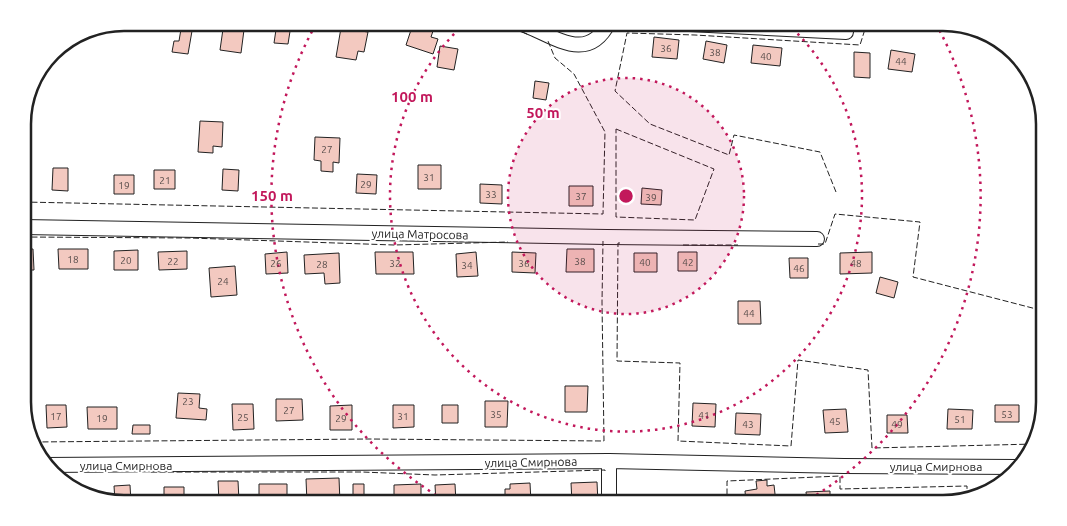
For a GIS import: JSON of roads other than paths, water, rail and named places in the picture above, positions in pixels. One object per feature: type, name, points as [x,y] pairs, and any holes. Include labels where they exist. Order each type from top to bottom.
[{"type":"street","points":[[536,31],[560,42],[584,45],[595,40],[605,31]]},
{"type":"street","points":[[826,31],[846,32]]},
{"type":"street","name":"улица Матросова","points":[[31,227],[817,239]]},
{"type":"street","points":[[609,461],[609,495]]},
{"type":"street","name":"улица Смирнова","points":[[56,465],[609,461],[834,466],[1010,467]]}]
